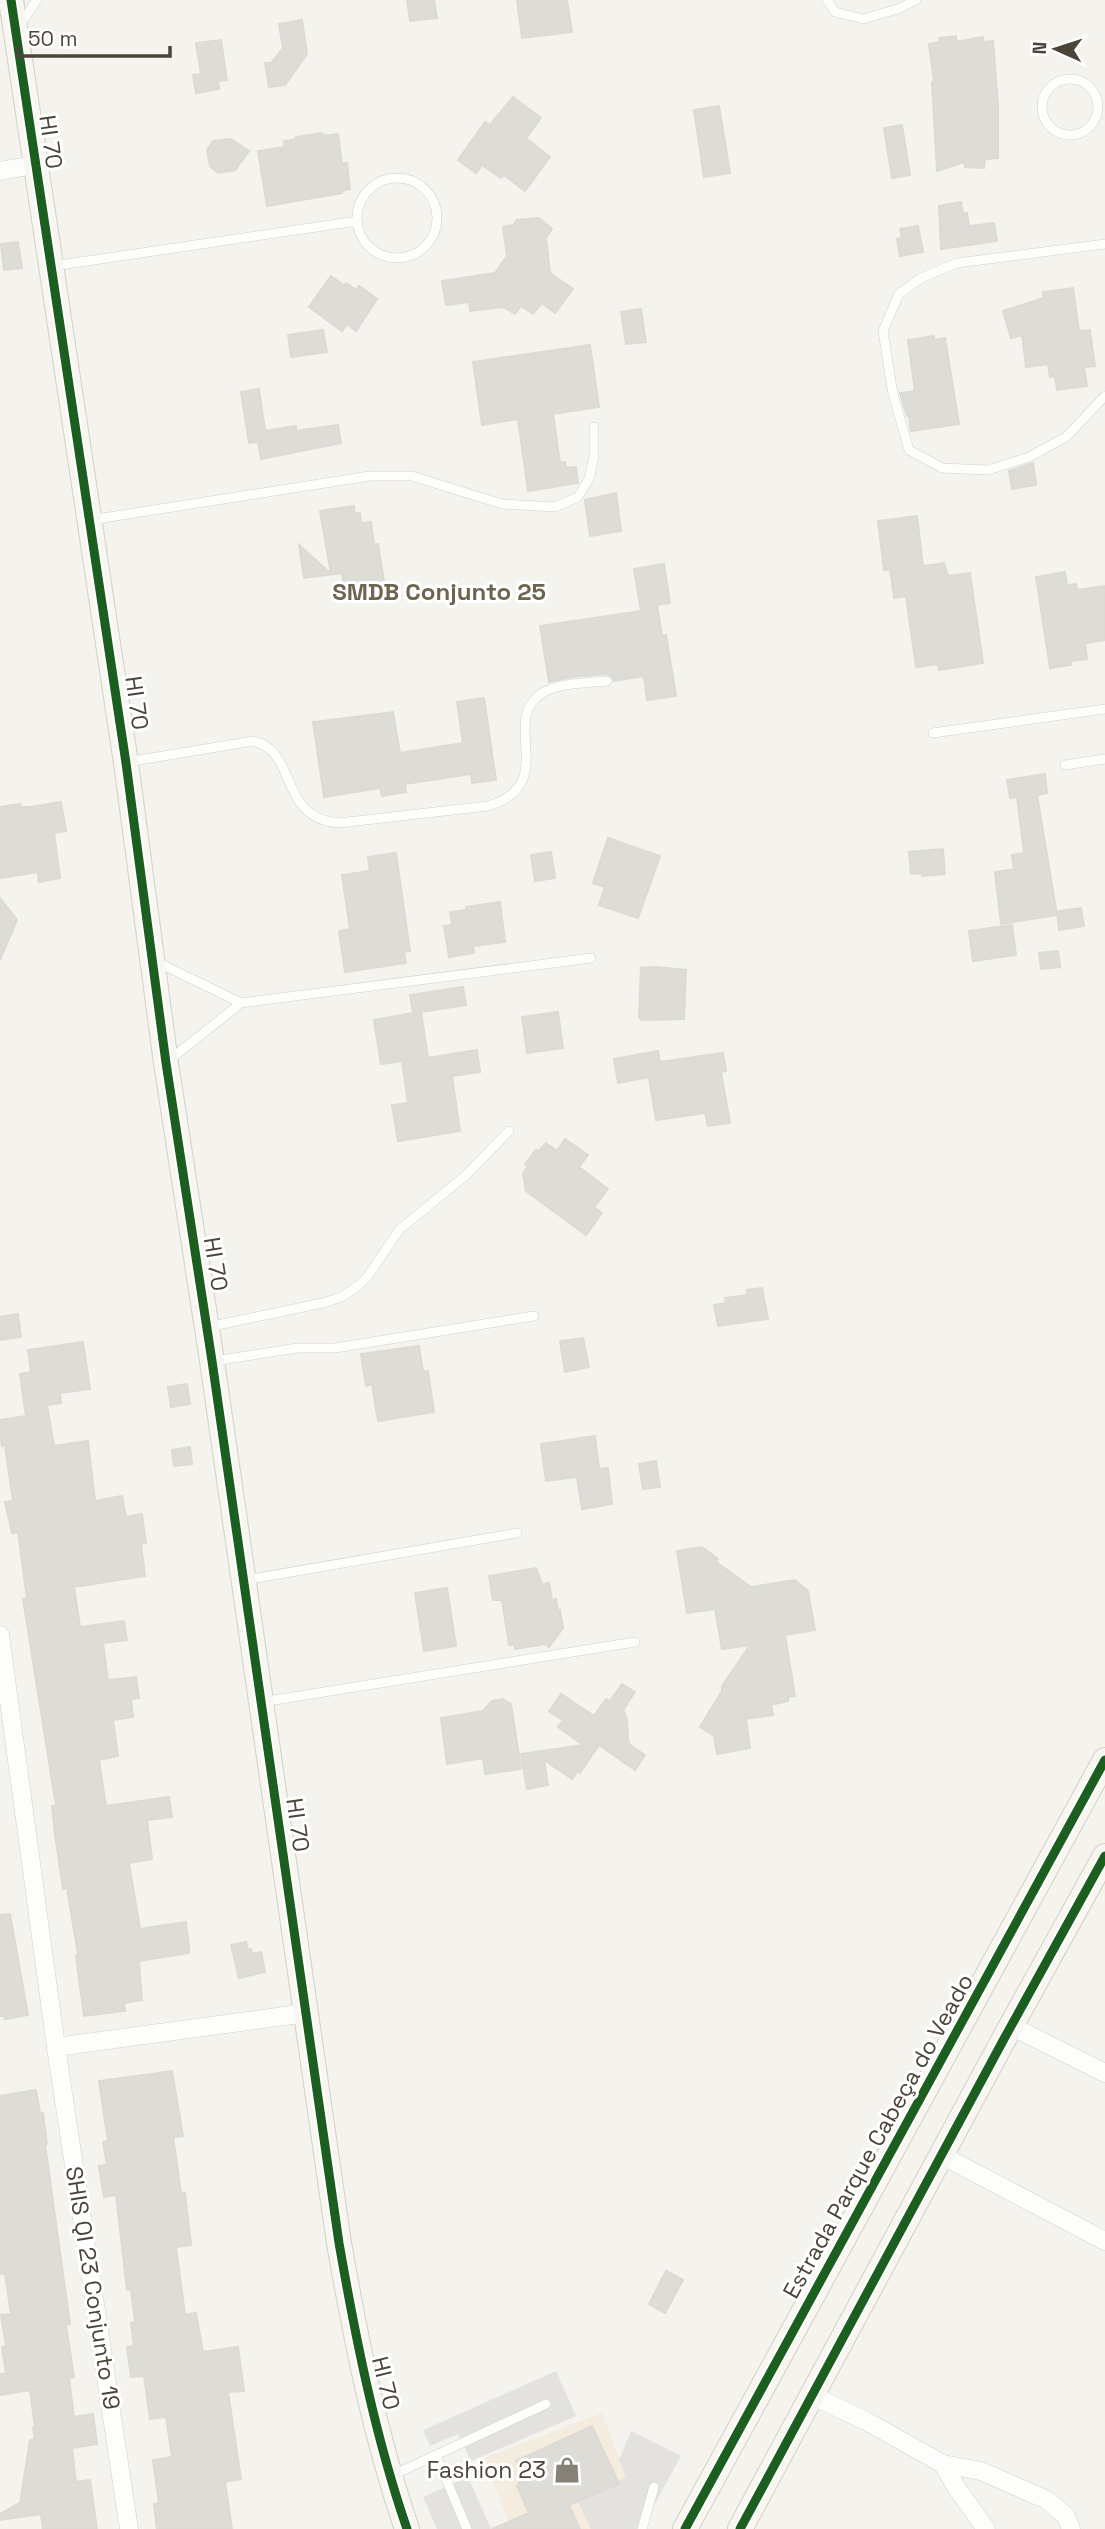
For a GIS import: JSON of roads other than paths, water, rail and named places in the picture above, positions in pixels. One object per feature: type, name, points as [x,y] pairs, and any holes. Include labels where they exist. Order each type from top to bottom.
[{"type":"street","name":"HI 70","points":[[11,0],[126,762],[166,1063],[212,1361],[339,2243],[353,2324],[389,2476],[407,2529]]},
{"type":"street","points":[[0,170],[34,165]]},
{"type":"street","name":"SHIS QI 23 Conjunto 19","points":[[0,1635],[56,2047],[129,2529]]},
{"type":"street","name":"Estrada Parque Cabeça do Veado","points":[[685,2529],[1105,1760]]},
{"type":"street","points":[[740,2529],[1105,1856]]},
{"type":"street","points":[[56,2047],[307,2013]]},
{"type":"street","points":[[1011,2026],[1105,2073]]},
{"type":"street","points":[[941,2155],[1105,2241]]},
{"type":"street","points":[[813,2396],[866,2421],[943,2464],[981,2471],[1047,2500],[1066,2516],[1070,2529]]},
{"type":"street","points":[[943,2464],[986,2529]]},
{"type":"lane","points":[[15,30],[37,0]]},
{"type":"lane","points":[[827,0],[835,12],[863,19],[898,9],[916,0]]},
{"type":"lane","points":[[1074,79],[1090,88],[1096,96],[1101,114],[1086,130],[1078,134],[1061,133],[1047,122],[1043,114],[1044,96],[1056,83],[1074,79]]},
{"type":"lane","points":[[397,177],[422,186],[431,196],[436,208],[434,234],[416,253],[404,258],[378,254],[360,234],[357,221],[363,196],[372,186],[397,177]]},
{"type":"lane","points":[[51,267],[357,221]]},
{"type":"lane","points":[[1105,244],[957,263],[921,278],[899,294],[883,331],[893,394],[909,450],[942,468],[988,470],[1029,457],[1066,437],[1105,396]]},
{"type":"lane","points":[[90,520],[370,476],[412,476],[502,504],[555,507],[578,497],[589,479],[594,456],[594,427]]},
{"type":"lane","points":[[126,762],[253,741],[274,752],[298,803],[311,816],[326,822],[339,823],[488,806],[503,802],[522,781],[527,764],[525,720],[537,696],[561,686],[607,681]]},
{"type":"lane","points":[[933,733],[1105,709]]},
{"type":"lane","points":[[1065,765],[1105,759]]},
{"type":"lane","points":[[166,1063],[242,1003],[591,958]]},
{"type":"lane","points":[[152,960],[242,1003]]},
{"type":"lane","points":[[206,1327],[327,1302],[343,1296],[368,1276],[399,1230],[466,1175],[509,1131]]},
{"type":"lane","points":[[212,1361],[298,1348],[335,1348],[534,1316]]},
{"type":"lane","points":[[243,1580],[517,1533]]},
{"type":"lane","points":[[261,1703],[635,1642]]},
{"type":"lane","points":[[389,2476],[546,2404]]},
{"type":"lane","points":[[436,2455],[467,2529]]},
{"type":"lane","points":[[642,2529],[654,2487]]},
{"type":"place","name":"Fashion 23","points":[[567,2470]]},
{"type":"district","name":"SMDB Conjunto 25","points":[[439,592]]}]
